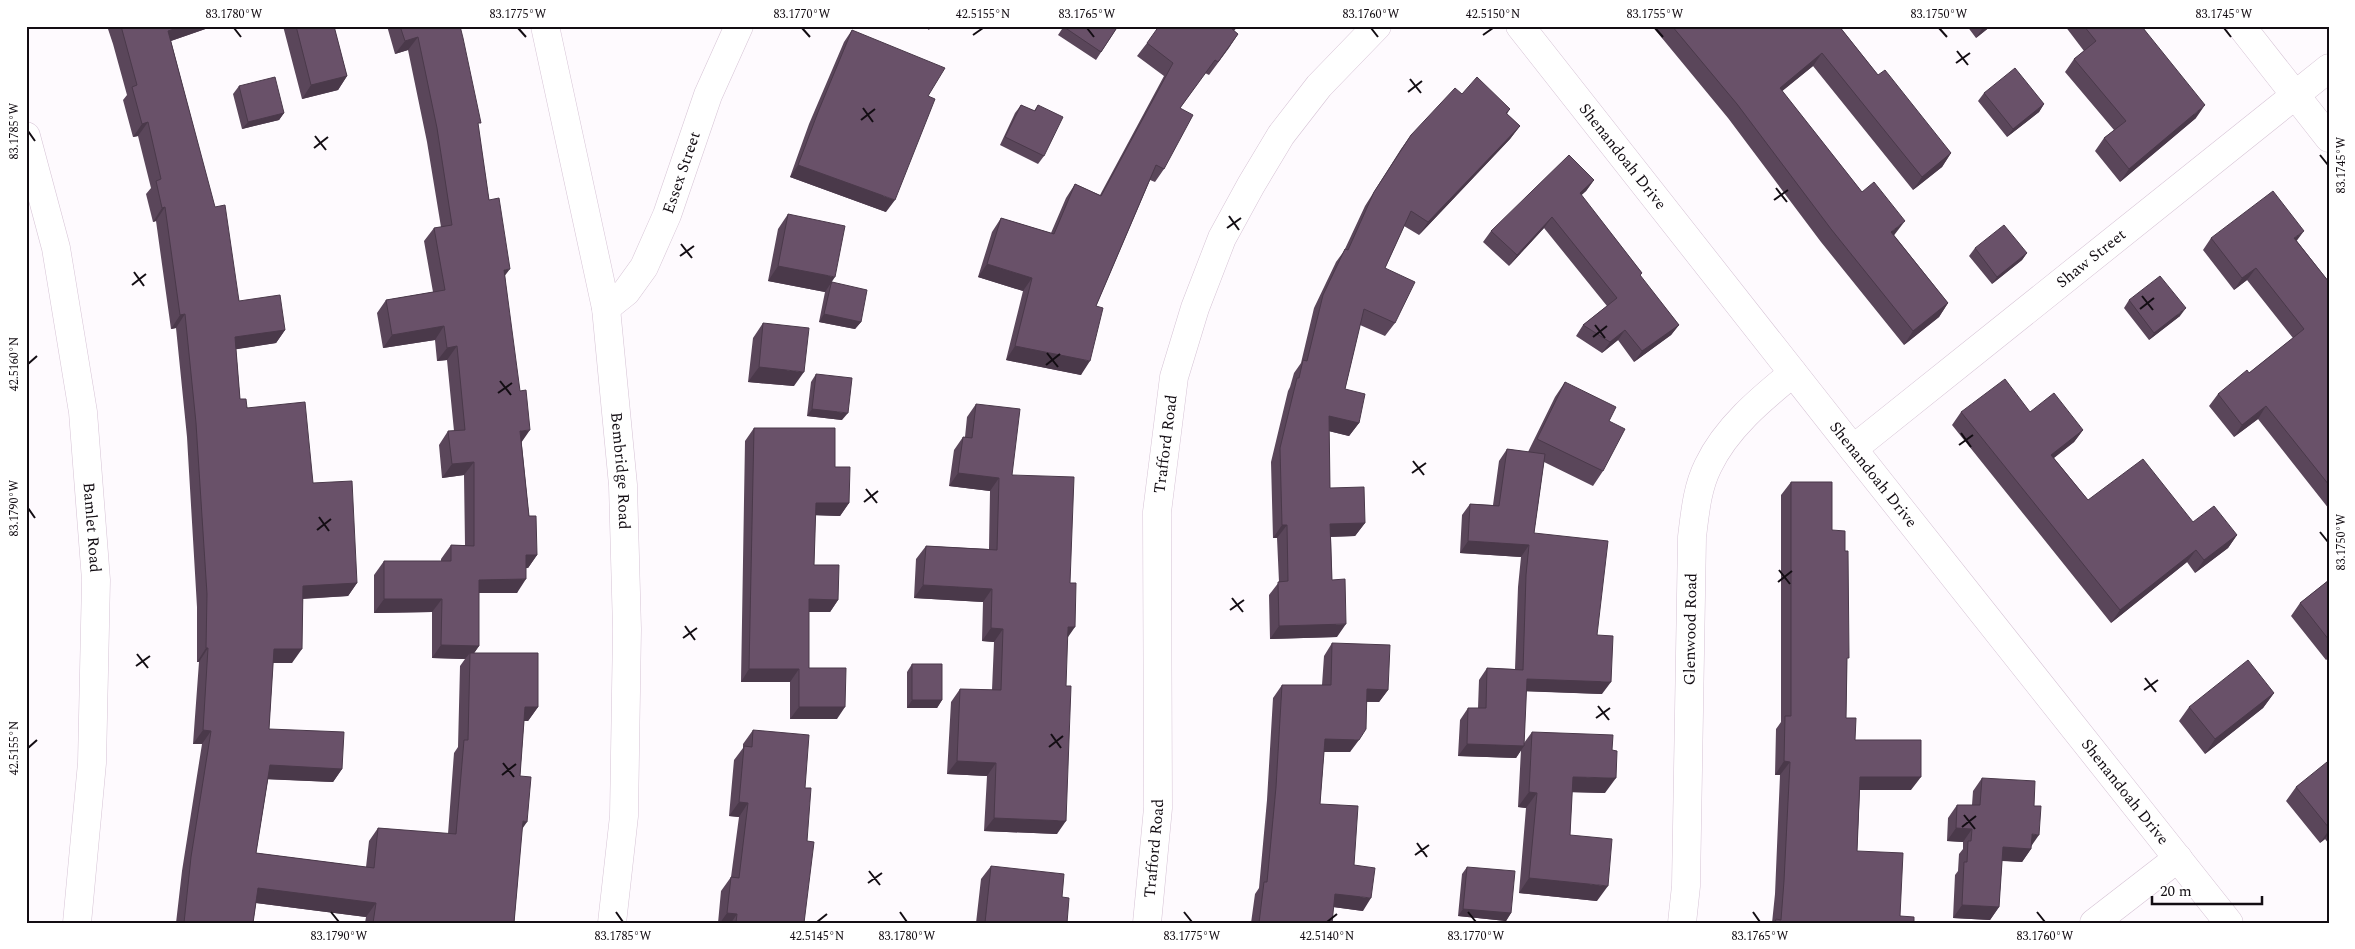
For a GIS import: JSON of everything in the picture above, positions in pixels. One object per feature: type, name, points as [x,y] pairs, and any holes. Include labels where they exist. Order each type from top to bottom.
[{"type":"street","name":"Bembridge Road","points":[[545,26],[606,308],[623,485],[628,629],[624,816],[612,923]]},
{"type":"street","name":"Essex Street","points":[[606,308],[626,292],[644,267],[666,215],[708,95],[739,26]]},
{"type":"street","name":"Trafford Road","points":[[1147,923],[1158,808],[1157,512],[1174,377],[1195,308],[1222,238],[1251,185],[1281,135],[1318,86],[1377,26]]},
{"type":"street","name":"Shenandoah Drive","points":[[1520,26],[1852,449],[2230,923]]},
{"type":"street","points":[[2241,26],[2329,138]]},
{"type":"street","name":"Shaw Street","points":[[1852,449],[2329,68]]},
{"type":"street","name":"Bamlet Road","points":[[26,136],[56,248],[84,412],[96,580],[92,763],[77,923]]},
{"type":"street","name":"Glenwood Road","points":[[1682,923],[1686,886],[1692,536],[1698,495],[1708,466],[1725,439],[1760,400],[1793,373]]},
{"type":"street","points":[[2094,923],[2178,858]]},
{"type":"building","points":[[121,26],[183,26],[168,31],[215,207],[225,205],[239,301],[280,295],[285,330],[235,337],[240,399],[246,399],[247,408],[305,402],[313,483],[352,481],[357,583],[303,586],[302,649],[274,649],[269,729],[344,732],[342,769],[270,765],[256,853],[374,868],[378,828],[456,834],[464,740],[468,740],[470,653],[538,653],[538,707],[525,707],[520,776],[531,777],[527,822],[523,821],[514,923],[373,923],[376,903],[258,888],[253,923],[184,923],[191,857],[211,731],[203,730],[208,648],[206,648],[207,594],[196,423],[185,314],[180,315],[165,207],[162,208],[156,181],[161,179],[148,122],[142,124],[132,87],[137,85]]},
{"type":"building","points":[[296,26],[334,26],[347,76],[311,85]]},
{"type":"building","points":[[400,26],[460,26],[481,123],[478,123],[489,200],[499,198],[510,269],[504,270],[520,391],[526,390],[530,430],[520,431],[529,516],[536,516],[537,555],[526,555],[526,579],[479,580],[479,646],[441,645],[442,599],[384,599],[384,561],[451,561],[451,545],[474,546],[474,462],[452,464],[448,431],[465,430],[457,346],[447,348],[444,326],[392,335],[386,300],[445,290],[434,228],[452,225],[437,128],[418,37],[405,41]]},
{"type":"building","points":[[1064,26],[1118,26],[1101,52]]},
{"type":"building","points":[[1159,26],[1234,26],[1232,29],[1238,34],[1218,62],[1215,60],[1180,108],[1193,115],[1164,169],[1156,165],[1096,306],[1103,308],[1090,361],[1015,346],[1032,278],[987,264],[1001,218],[1054,234],[1075,184],[1101,196],[1173,63],[1147,43]]},
{"type":"building","points":[[1672,26],[1839,26],[1878,75],[1885,70],[1951,153],[1922,177],[1822,53],[1780,88],[1862,192],[1874,182],[1905,221],[1891,232],[1948,303],[1913,331],[1831,229],[1737,104]]},
{"type":"building","points":[[2084,26],[2145,26],[2143,28],[2205,105],[2129,169],[2104,138],[2126,121],[2074,59],[2096,41]]},
{"type":"building","points":[[852,30],[945,68],[928,96],[935,99],[895,200],[798,165]]},
{"type":"building","points":[[2015,68],[2044,104],[2013,129],[1984,93]]},
{"type":"building","points":[[275,77],[284,113],[248,122],[239,86]]},
{"type":"building","points":[[1477,77],[1510,109],[1506,113],[1520,126],[1428,222],[1411,211],[1385,268],[1415,282],[1395,323],[1364,309],[1345,389],[1365,394],[1359,423],[1329,416],[1330,488],[1364,487],[1365,523],[1330,524],[1332,580],[1345,579],[1346,624],[1279,626],[1278,582],[1288,581],[1287,525],[1282,525],[1280,448],[1297,378],[1299,378],[1303,360],[1307,361],[1323,295],[1345,249],[1348,250],[1374,192],[1411,135],[1455,88],[1462,94]]},
{"type":"building","points":[[1021,105],[1035,111],[1038,105],[1063,117],[1044,156],[1005,137]]},
{"type":"building","points":[[1569,155],[1594,180],[1580,193],[1642,273],[1640,275],[1679,325],[1642,351],[1625,330],[1610,342],[1583,325],[1617,298],[1552,217],[1517,255],[1491,231]]},
{"type":"building","points":[[2273,191],[2304,231],[2294,238],[2329,282],[2329,485],[2266,406],[2242,425],[2218,394],[2247,370],[2249,373],[2304,329],[2256,268],[2242,278],[2211,238]]},
{"type":"building","points":[[788,214],[845,226],[835,277],[778,266]]},
{"type":"building","points":[[2004,225],[2027,253],[1997,277],[1975,248]]},
{"type":"building","points":[[2160,276],[2186,308],[2154,333],[2129,300]]},
{"type":"building","points":[[832,282],[867,290],[861,322],[824,314]]},
{"type":"building","points":[[763,323],[809,328],[804,372],[759,367]]},
{"type":"building","points":[[816,374],[852,378],[848,413],[812,409]]},
{"type":"building","points":[[2005,379],[2030,412],[2054,393],[2083,430],[2051,455],[2088,500],[2143,459],[2193,522],[2214,506],[2237,535],[2204,560],[2196,550],[2120,610],[1961,412]]},
{"type":"building","points":[[1565,382],[1616,407],[1609,421],[1625,429],[1603,471],[1537,439]]},
{"type":"building","points":[[976,404],[1020,409],[1012,475],[1074,477],[1070,583],[1076,583],[1075,627],[1068,627],[1066,686],[1071,686],[1066,821],[994,818],[996,763],[957,761],[960,689],[1001,690],[1003,629],[991,628],[992,589],[923,585],[926,546],[997,550],[999,478],[958,473],[963,437],[972,438]]},
{"type":"building","points":[[754,428],[835,428],[835,467],[850,467],[849,503],[816,503],[814,565],[839,565],[838,600],[809,599],[809,668],[846,668],[845,707],[799,707],[799,669],[749,669]]},
{"type":"building","points":[[1507,449],[1545,454],[1534,533],[1608,541],[1597,635],[1613,636],[1611,682],[1527,679],[1524,746],[1467,744],[1468,708],[1486,708],[1487,668],[1523,670],[1526,575],[1529,545],[1468,541],[1470,504],[1499,506]]},
{"type":"building","points":[[1791,482],[1832,482],[1832,530],[1845,531],[1845,551],[1848,551],[1849,658],[1847,658],[1846,718],[1856,718],[1855,740],[1921,740],[1921,777],[1860,777],[1857,851],[1903,853],[1900,916],[1914,917],[1914,923],[1775,923],[1776,919],[1781,920],[1790,762],[1784,761],[1785,716],[1791,716]]},
{"type":"building","points":[[2329,580],[2329,640],[2300,603]]},
{"type":"building","points":[[1332,643],[1390,645],[1388,690],[1367,689],[1366,729],[1359,740],[1325,739],[1320,804],[1358,806],[1354,865],[1375,868],[1371,898],[1335,894],[1332,923],[1259,923],[1264,882],[1267,882],[1276,787],[1282,685],[1331,685]]},
{"type":"building","points":[[2248,660],[2274,693],[2215,739],[2189,707]]},
{"type":"building","points":[[912,664],[942,664],[942,700],[912,700]]},
{"type":"building","points":[[753,730],[809,735],[805,788],[811,788],[807,841],[814,842],[804,923],[736,923],[737,914],[727,913],[731,877],[739,878],[748,803],[739,802],[744,746],[752,747]]},
{"type":"building","points":[[1532,732],[1613,735],[1612,750],[1617,751],[1616,778],[1573,777],[1570,835],[1612,839],[1608,886],[1529,878],[1537,793],[1529,792]]},
{"type":"building","points":[[2327,762],[2329,764],[2329,828],[2296,787]]},
{"type":"building","points":[[1982,778],[2035,781],[2034,806],[2041,806],[2039,835],[2032,834],[2031,849],[2003,847],[1999,907],[1962,905],[1964,862],[1967,862],[1968,841],[1971,841],[1972,829],[1956,828],[1957,805],[1980,805]]},
{"type":"building","points":[[991,866],[1064,874],[1062,897],[1069,898],[1067,923],[985,923]]},
{"type":"building","points":[[1467,867],[1515,871],[1511,913],[1463,909]]}]
